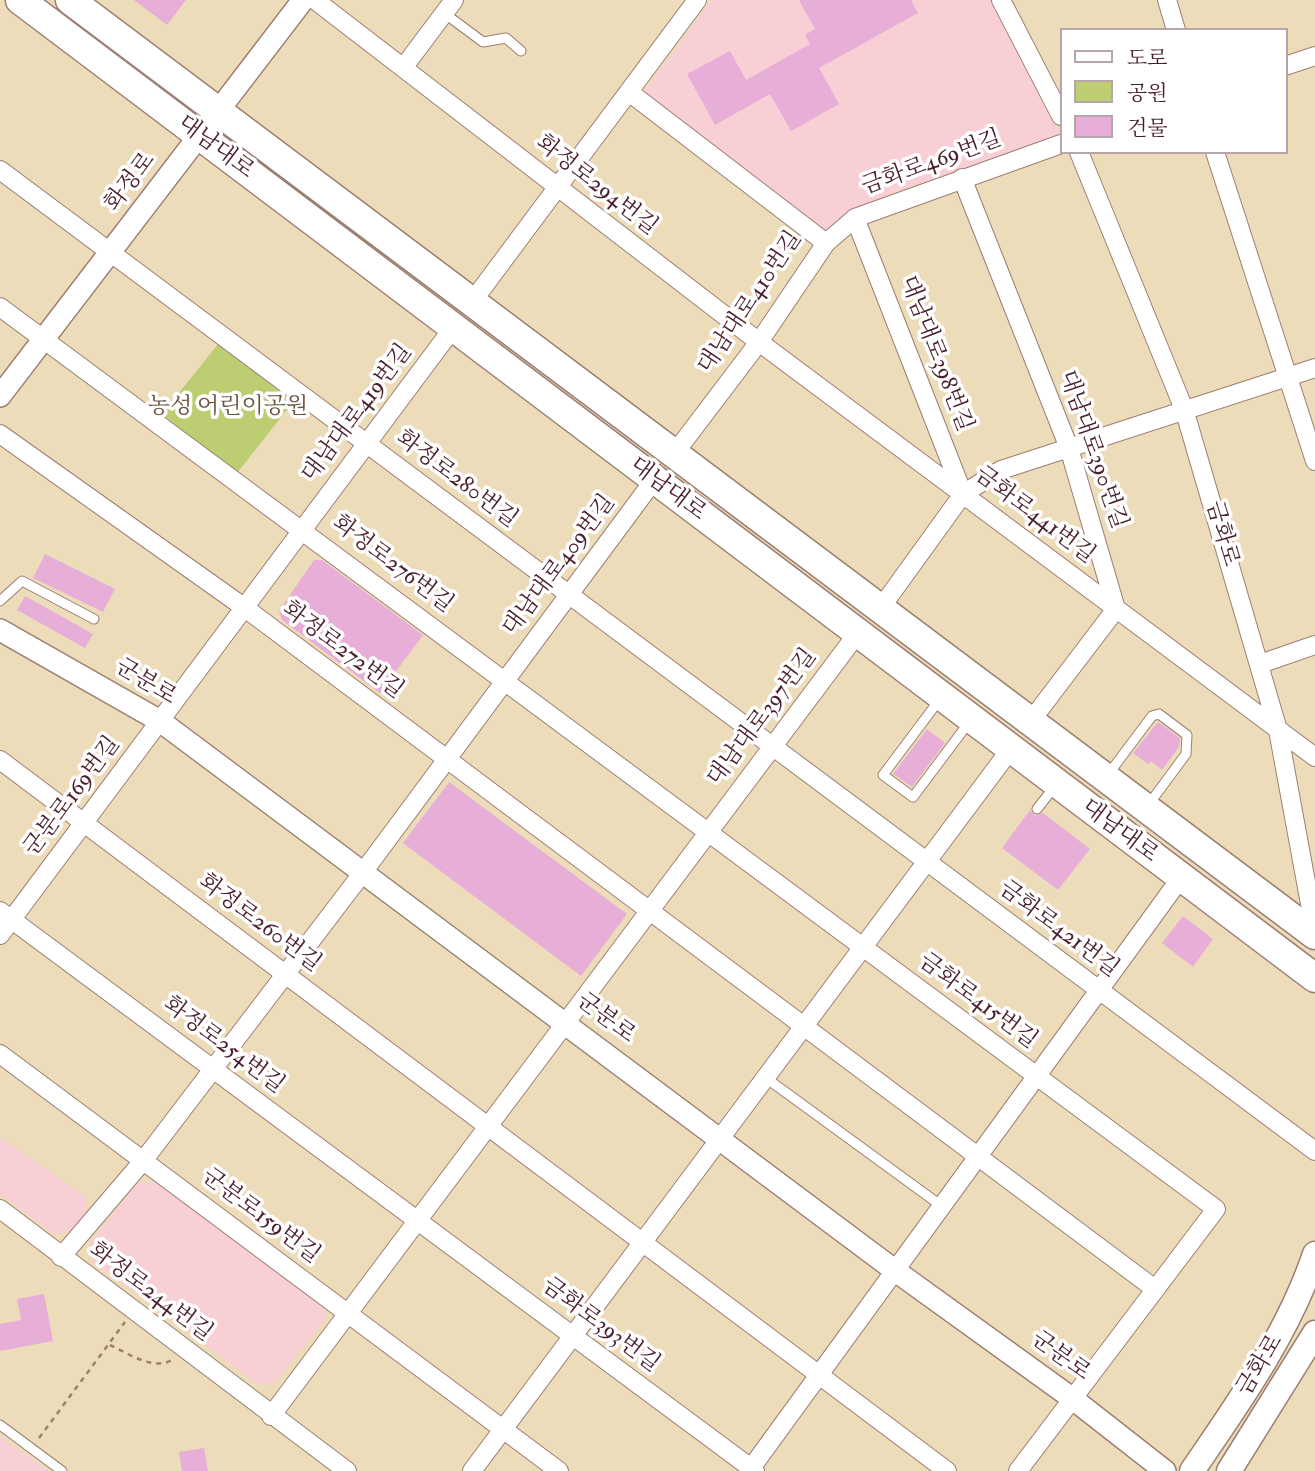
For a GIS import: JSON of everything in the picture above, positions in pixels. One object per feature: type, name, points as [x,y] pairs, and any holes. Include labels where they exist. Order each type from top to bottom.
[{"type":"main road","name":"대남대로","points":[[20,0],[1180,879],[1315,978]]},
{"type":"main road","name":"대남대로","points":[[70,0],[1315,933]]},
{"type":"main road","name":"금화로","points":[[1192,1471],[1282,1332],[1298,1301],[1315,1254]]},
{"type":"main road","name":"금화로","points":[[1229,1471],[1315,1334]]},
{"type":"street","name":"화정로","points":[[0,396],[303,0]]},
{"type":"street","name":"화정로294번길","points":[[315,0],[759,342]]},
{"type":"street","points":[[472,302],[697,0]]},
{"type":"street","points":[[1001,0],[1060,114]]},
{"type":"street","points":[[1167,0],[1175,28]]},
{"type":"street","points":[[403,68],[449,6]]},
{"type":"street","points":[[1287,65],[1315,56]]},
{"type":"street","name":"대남대로410번길","points":[[629,92],[826,243],[759,342],[674,454]]},
{"type":"street","name":"금화로469번길","points":[[826,243],[855,218],[1060,144]]},
{"type":"street","name":"금화로","points":[[1080,154],[1184,409],[1278,730],[1315,933]]},
{"type":"street","points":[[1216,154],[1315,461]]},
{"type":"street","name":"화정로280번길","points":[[0,170],[772,747]]},
{"type":"street","name":"대남대로390번길","points":[[962,178],[1069,448],[1116,609]]},
{"type":"street","name":"대남대로398번길","points":[[855,218],[963,494]]},
{"type":"street","name":"화정로276번길","points":[[0,307],[709,832]]},
{"type":"street","name":"대남대로419번길","points":[[245,608],[453,328]]},
{"type":"street","name":"금화로441번길","points":[[759,342],[1315,757]]},
{"type":"street","points":[[880,608],[963,494],[1001,470],[1315,368]]},
{"type":"street","name":"화정로272번길","points":[[0,435],[245,608],[725,970],[1155,1289]]},
{"type":"street","name":"대남대로409번길","points":[[364,871],[654,480]]},
{"type":"street","name":"군분로169번길","points":[[0,935],[6,915],[84,823],[245,608]]},
{"type":"street","points":[[1030,722],[1116,609]]},
{"type":"street","name":"군분로","points":[[0,630],[160,722],[364,871],[897,1272],[1073,1399],[1165,1471]]},
{"type":"street","name":"대남대로397번길","points":[[271,1416],[857,634]]},
{"type":"street","points":[[1259,664],[1315,645]]},
{"type":"street","name":"금화로421번길","points":[[772,747],[1315,1151]]},
{"type":"street","points":[[472,1471],[1010,750]]},
{"type":"street","name":"화정로260번길","points":[[0,760],[947,1471]]},
{"type":"street","name":"금화로415번길","points":[[709,832],[1216,1209],[1155,1289]]},
{"type":"street","points":[[61,1257],[144,1161],[364,871]]},
{"type":"street","points":[[752,1470],[1180,879]]},
{"type":"street","name":"화정로254번길","points":[[6,915],[417,1220]]},
{"type":"street","points":[[0,1054],[144,1161]]},
{"type":"street","name":"군분로159번길","points":[[144,1161],[559,1471]]},
{"type":"street","name":"화정로244번길","points":[[0,1209],[347,1471]]},
{"type":"street","name":"금화로393번길","points":[[417,1220],[752,1470]]},
{"type":"street","points":[[1018,1471],[1155,1289]]},
{"type":"lane","points":[[449,6],[483,42],[506,38],[522,51]]},
{"type":"lane","points":[[0,601],[22,581],[94,619]]},
{"type":"lane","points":[[941,697],[883,775],[913,797],[970,720]]},
{"type":"lane","points":[[1105,778],[1152,716],[1159,714],[1187,734],[1189,745],[1186,754],[1146,808]]},
{"type":"lane","points":[[1037,809],[1056,785]]},
{"type":"lane","points":[[766,1078],[943,1207]]},
{"type":"lane","points":[[0,1425],[62,1471]]},
{"type":"path","points":[[32,1449],[133,1311]]},
{"type":"path","points":[[109,1344],[158,1365],[187,1352]]},
{"type":"shaded area","points":[[711,0],[990,0],[1060,135],[896,192],[849,213],[825,235],[644,92]]},
{"type":"shaded area","points":[[0,1137],[85,1196],[87,1212],[71,1231],[55,1235],[0,1194]]},
{"type":"shaded area","points":[[139,1182],[156,1182],[324,1306],[327,1317],[275,1383],[259,1385],[91,1260],[90,1242]]},
{"type":"shaded area","points":[[0,1436],[48,1471],[0,1471]]},
{"type":"green space","name":"농성 어린이공원","points":[[219,343],[293,402],[237,473],[162,414]]},
{"type":"building","points":[[134,0],[186,0],[167,25]]},
{"type":"building","points":[[799,0],[911,0],[918,13],[819,68],[839,104],[791,131],[770,94],[715,125],[687,74],[730,51],[746,80],[810,44],[805,35],[815,29]]},
{"type":"building","points":[[45,554],[115,589],[103,612],[33,578]]},
{"type":"building","points":[[314,560],[322,560],[423,635],[380,693],[282,620],[279,611]]},
{"type":"building","points":[[25,596],[93,634],[85,648],[17,610]]},
{"type":"building","points":[[1158,722],[1180,738],[1179,747],[1162,770],[1151,761],[1148,764],[1133,753]]},
{"type":"building","points":[[927,729],[945,743],[912,787],[893,774]]},
{"type":"building","points":[[449,782],[627,914],[581,976],[403,843]]},
{"type":"building","points":[[1030,810],[1035,816],[1043,813],[1090,849],[1058,890],[1002,848]]},
{"type":"building","points":[[1183,916],[1213,939],[1193,967],[1162,943]]},
{"type":"building","points":[[44,1294],[53,1341],[0,1351],[0,1324],[21,1320],[17,1299]]},
{"type":"building","points":[[204,1448],[208,1471],[182,1471],[179,1452]]}]
